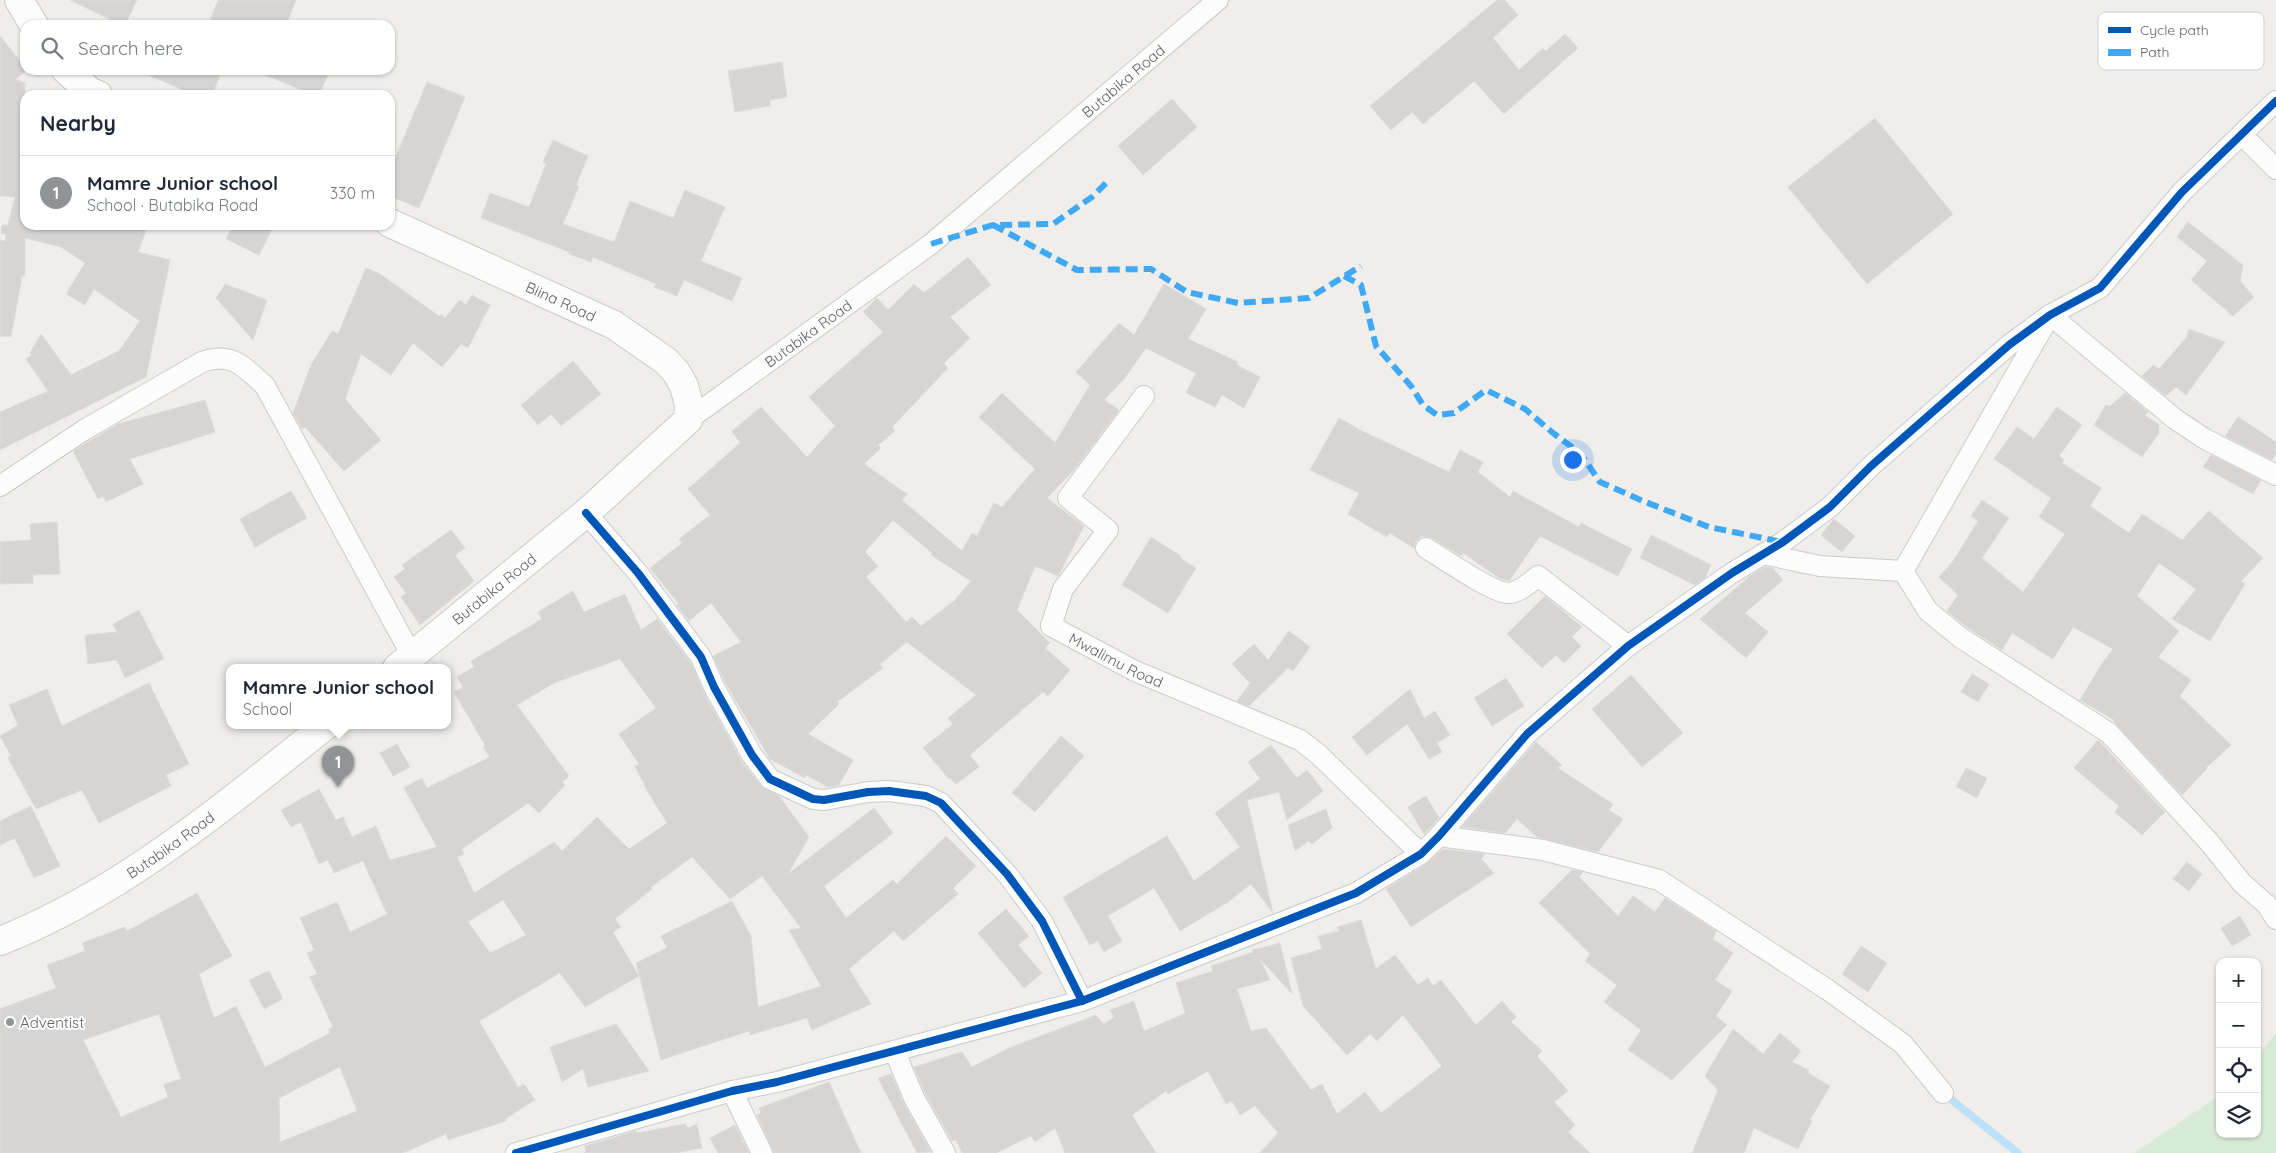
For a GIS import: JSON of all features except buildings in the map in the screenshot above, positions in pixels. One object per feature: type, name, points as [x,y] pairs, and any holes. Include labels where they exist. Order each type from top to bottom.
[{"type":"main road","points":[[19,0],[31,20]]},
{"type":"main road","points":[[71,75],[88,90]]},
{"type":"main road","name":"Biina Road","points":[[395,225],[614,325],[666,360],[676,372],[684,386],[689,406],[688,420]]},
{"type":"main road","name":"Butabika Road","points":[[405,662],[586,513],[688,420]]},
{"type":"main road","name":"Butabika Road","points":[[0,941],[56,915],[126,876],[204,820],[321,729]]},
{"type":"street","name":"Butabika Road","points":[[688,420],[932,244],[1218,0]]},
{"type":"street","points":[[516,1153],[732,1091],[777,1082],[895,1052],[1082,1001],[1356,893],[1421,854],[1439,836],[1527,734],[1628,646],[1732,572],[1783,542],[1830,507],[1871,466],[2009,345],[2050,315],[2100,288],[2182,192],[2276,101]]},
{"type":"street","points":[[2242,135],[2276,169]]},
{"type":"street","points":[[2050,315],[2175,418],[2205,439],[2276,475]]},
{"type":"street","points":[[1903,571],[2050,315]]},
{"type":"street","points":[[0,486],[84,430],[202,362],[216,357],[232,360],[243,366],[265,386],[405,662]]},
{"type":"street","name":"Mwalimu Road","points":[[1144,396],[1068,498],[1108,530],[1063,590],[1051,626],[1135,671],[1300,740],[1318,754],[1421,854]]},
{"type":"street","points":[[586,513],[638,573],[701,656],[714,687],[752,755],[770,779],[813,799],[824,800],[868,792],[889,791],[926,796],[941,803],[1006,874],[1042,920],[1082,1001]]},
{"type":"street","points":[[1426,548],[1494,589],[1508,594],[1519,591],[1538,576],[1628,646]]},
{"type":"street","points":[[1763,554],[1820,566],[1903,571]]},
{"type":"street","points":[[1903,571],[1928,612],[1961,638],[2109,733],[2210,842],[2242,883],[2266,905],[2276,919]]},
{"type":"street","points":[[1439,836],[1544,850],[1659,880],[1828,990],[1903,1044],[1943,1093]]},
{"type":"street","points":[[895,1052],[914,1098],[945,1153]]},
{"type":"street","points":[[732,1091],[762,1153]]},
{"type":"green space","points":[[2276,1033],[2276,1153],[2134,1153],[2216,1098],[2216,1138],[2261,1138],[2261,1052]]},
{"type":"waterway","points":[[1943,1093],[2018,1153]]},
{"type":"marked path","points":[[931,244],[993,225],[1053,224],[1092,197],[1107,182]]},
{"type":"marked path","points":[[993,225],[1077,270],[1151,269],[1187,292],[1238,303],[1309,298],[1361,266]]},
{"type":"marked path","points":[[1344,276],[1361,285],[1376,346],[1411,386],[1423,405],[1437,415],[1454,413],[1486,390],[1525,409],[1580,453],[1600,482],[1709,527],[1782,542]]},
{"type":"cycle path","points":[[516,1153],[732,1091],[777,1082],[1082,1001],[1356,893],[1421,854],[1439,836],[1527,734],[1628,646],[1732,573],[1783,542],[1830,507],[1871,466],[2009,345],[2050,315],[2100,288],[2182,192],[2276,101]]},
{"type":"cycle path","points":[[586,513],[638,573],[701,657],[714,687],[752,755],[770,779],[813,799],[824,800],[868,792],[889,791],[926,796],[941,803],[1007,874],[1042,921],[1082,1001]]},
{"type":"place","name":"Mamre Junior school","points":[[338,787]]},
{"type":"place","name":"Adventist","points":[[10,1022]]}]
